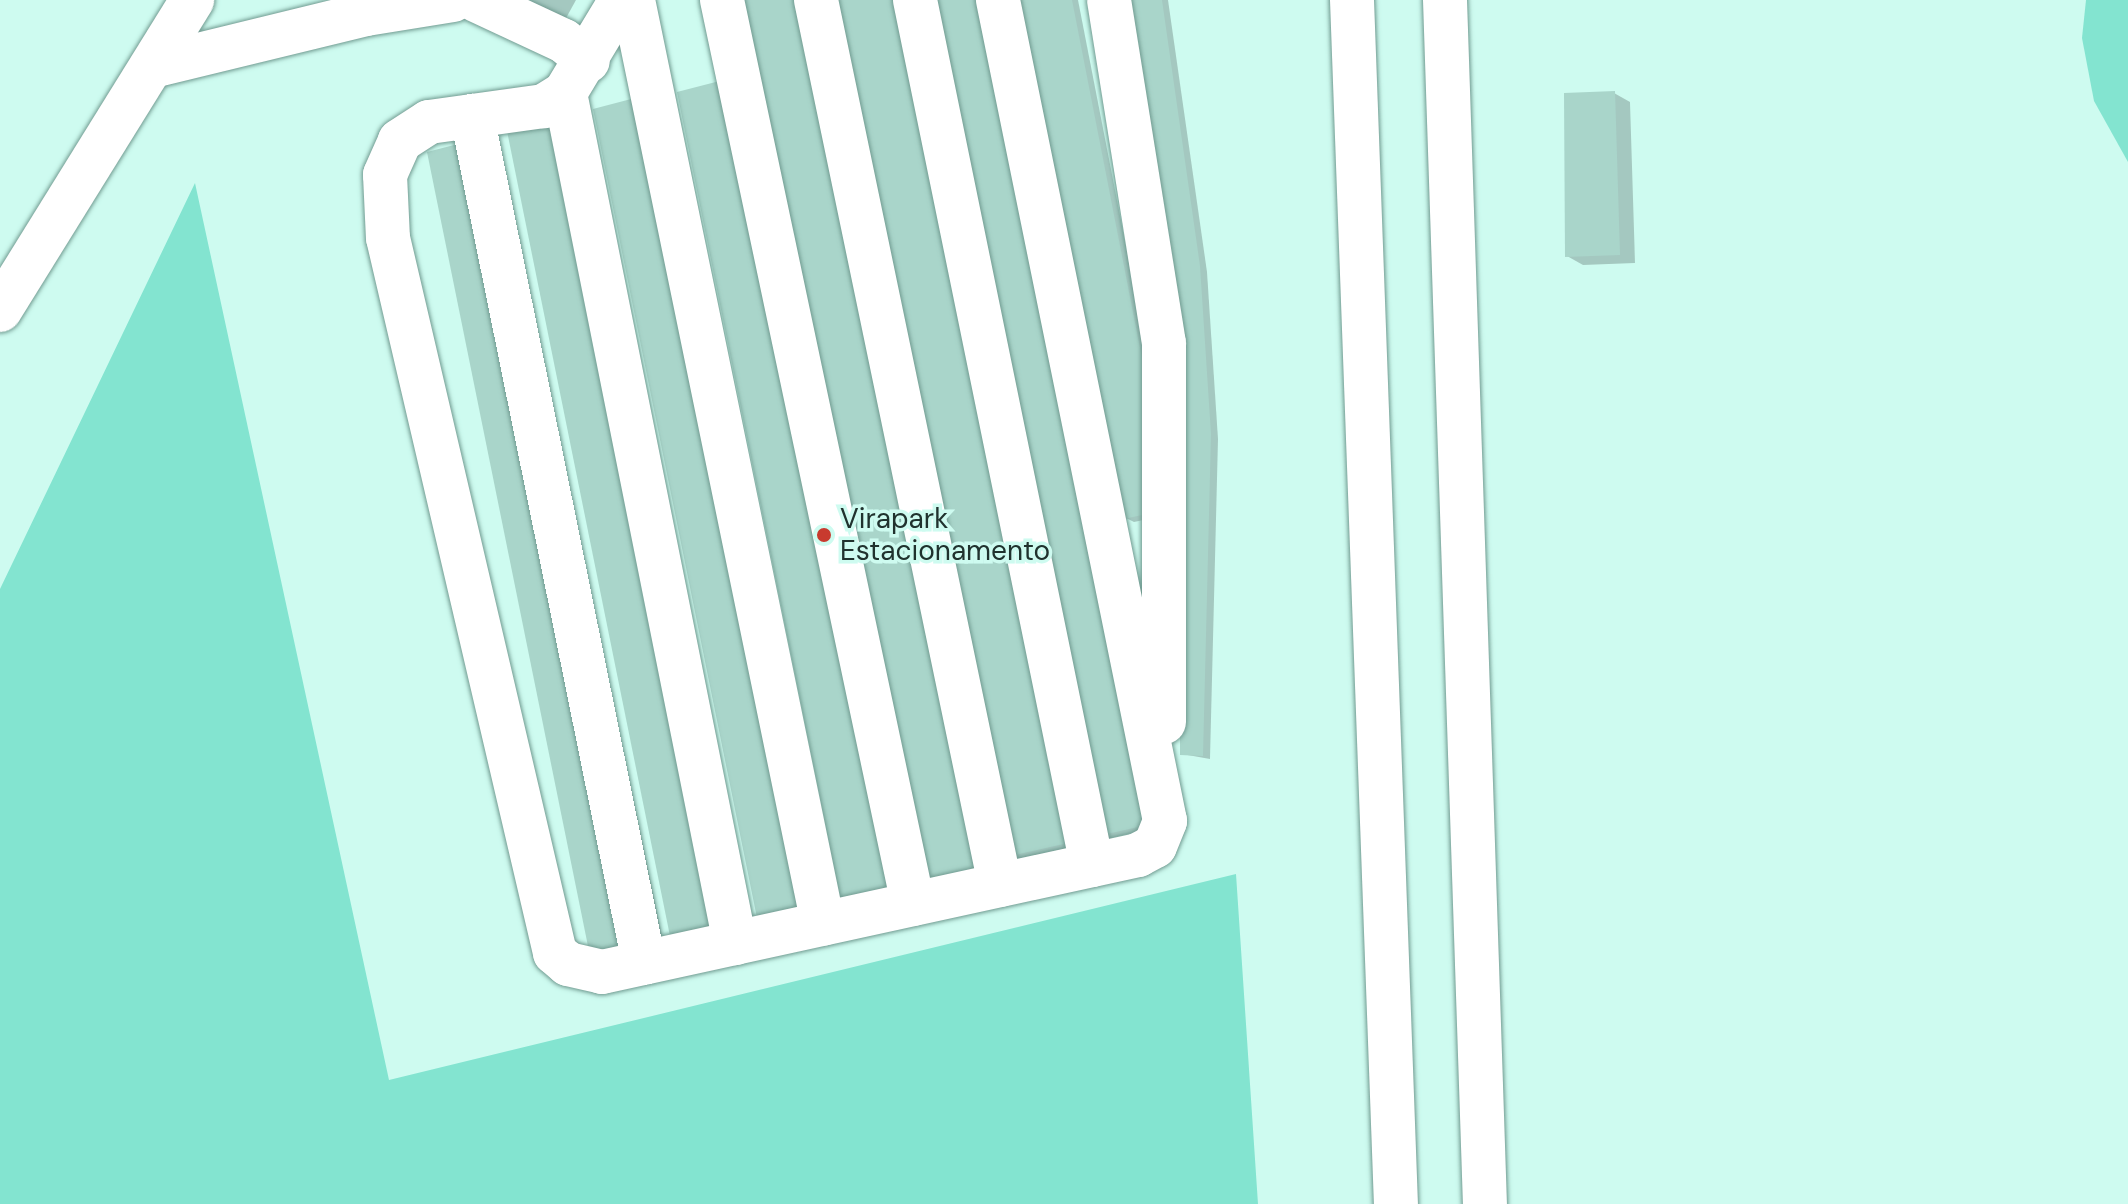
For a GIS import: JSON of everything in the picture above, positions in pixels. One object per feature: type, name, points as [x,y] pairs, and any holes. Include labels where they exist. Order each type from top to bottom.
[{"type":"main road","points":[[0,310],[192,0]]},
{"type":"main road","points":[[153,66],[366,14],[453,0]]},
{"type":"main road","points":[[476,0],[564,41],[577,77],[735,943]]},
{"type":"main road","points":[[621,0],[577,77],[544,106],[429,122],[400,141],[385,175],[388,238],[555,953],[568,964],[602,972],[1138,855],[1155,846],[1165,821],[1164,343],[1109,0]]},
{"type":"main road","points":[[633,0],[823,924]]},
{"type":"main road","points":[[722,0],[913,904]]},
{"type":"main road","points":[[816,0],[1000,885]]},
{"type":"main road","points":[[915,0],[1092,865]]},
{"type":"main road","points":[[998,0],[1165,821]]},
{"type":"main road","points":[[1329,0],[1354,144]]},
{"type":"main road","points":[[1352,0],[1354,144],[1396,1204]]},
{"type":"main road","points":[[1445,0],[1485,1204]]},
{"type":"main road","points":[[472,116],[644,963]]},
{"type":"green space","points":[[2086,0],[2128,0],[2128,162],[2094,101],[2082,38]]},
{"type":"green space","points":[[195,183],[389,1080],[1236,874],[1258,1204],[0,1204],[0,589]]},
{"type":"building","points":[[739,0],[813,0],[993,868],[926,883]]},
{"type":"building","points":[[834,0],[904,0],[1077,841],[1010,856]]},
{"type":"building","points":[[928,0],[997,0],[1165,821],[1098,836]]},
{"type":"building","points":[[1019,0],[1072,0],[1147,384],[1160,511],[1124,519]]},
{"type":"building","points":[[1131,0],[1162,0],[1200,266],[1211,434],[1203,756],[1180,755],[1179,431]]},
{"type":"building","points":[[739,76],[908,888],[841,902],[677,92]]},
{"type":"building","points":[[1615,91],[1620,255],[1565,257],[1564,93]]},
{"type":"building","points":[[654,93],[824,904],[757,918],[593,109]]},
{"type":"building","points":[[568,115],[737,926],[671,941],[507,131]]},
{"type":"building","points":[[489,136],[658,947],[591,961],[427,152]]},
{"type":"place","name":"Virapark Estacionamento","points":[[824,535]]}]
